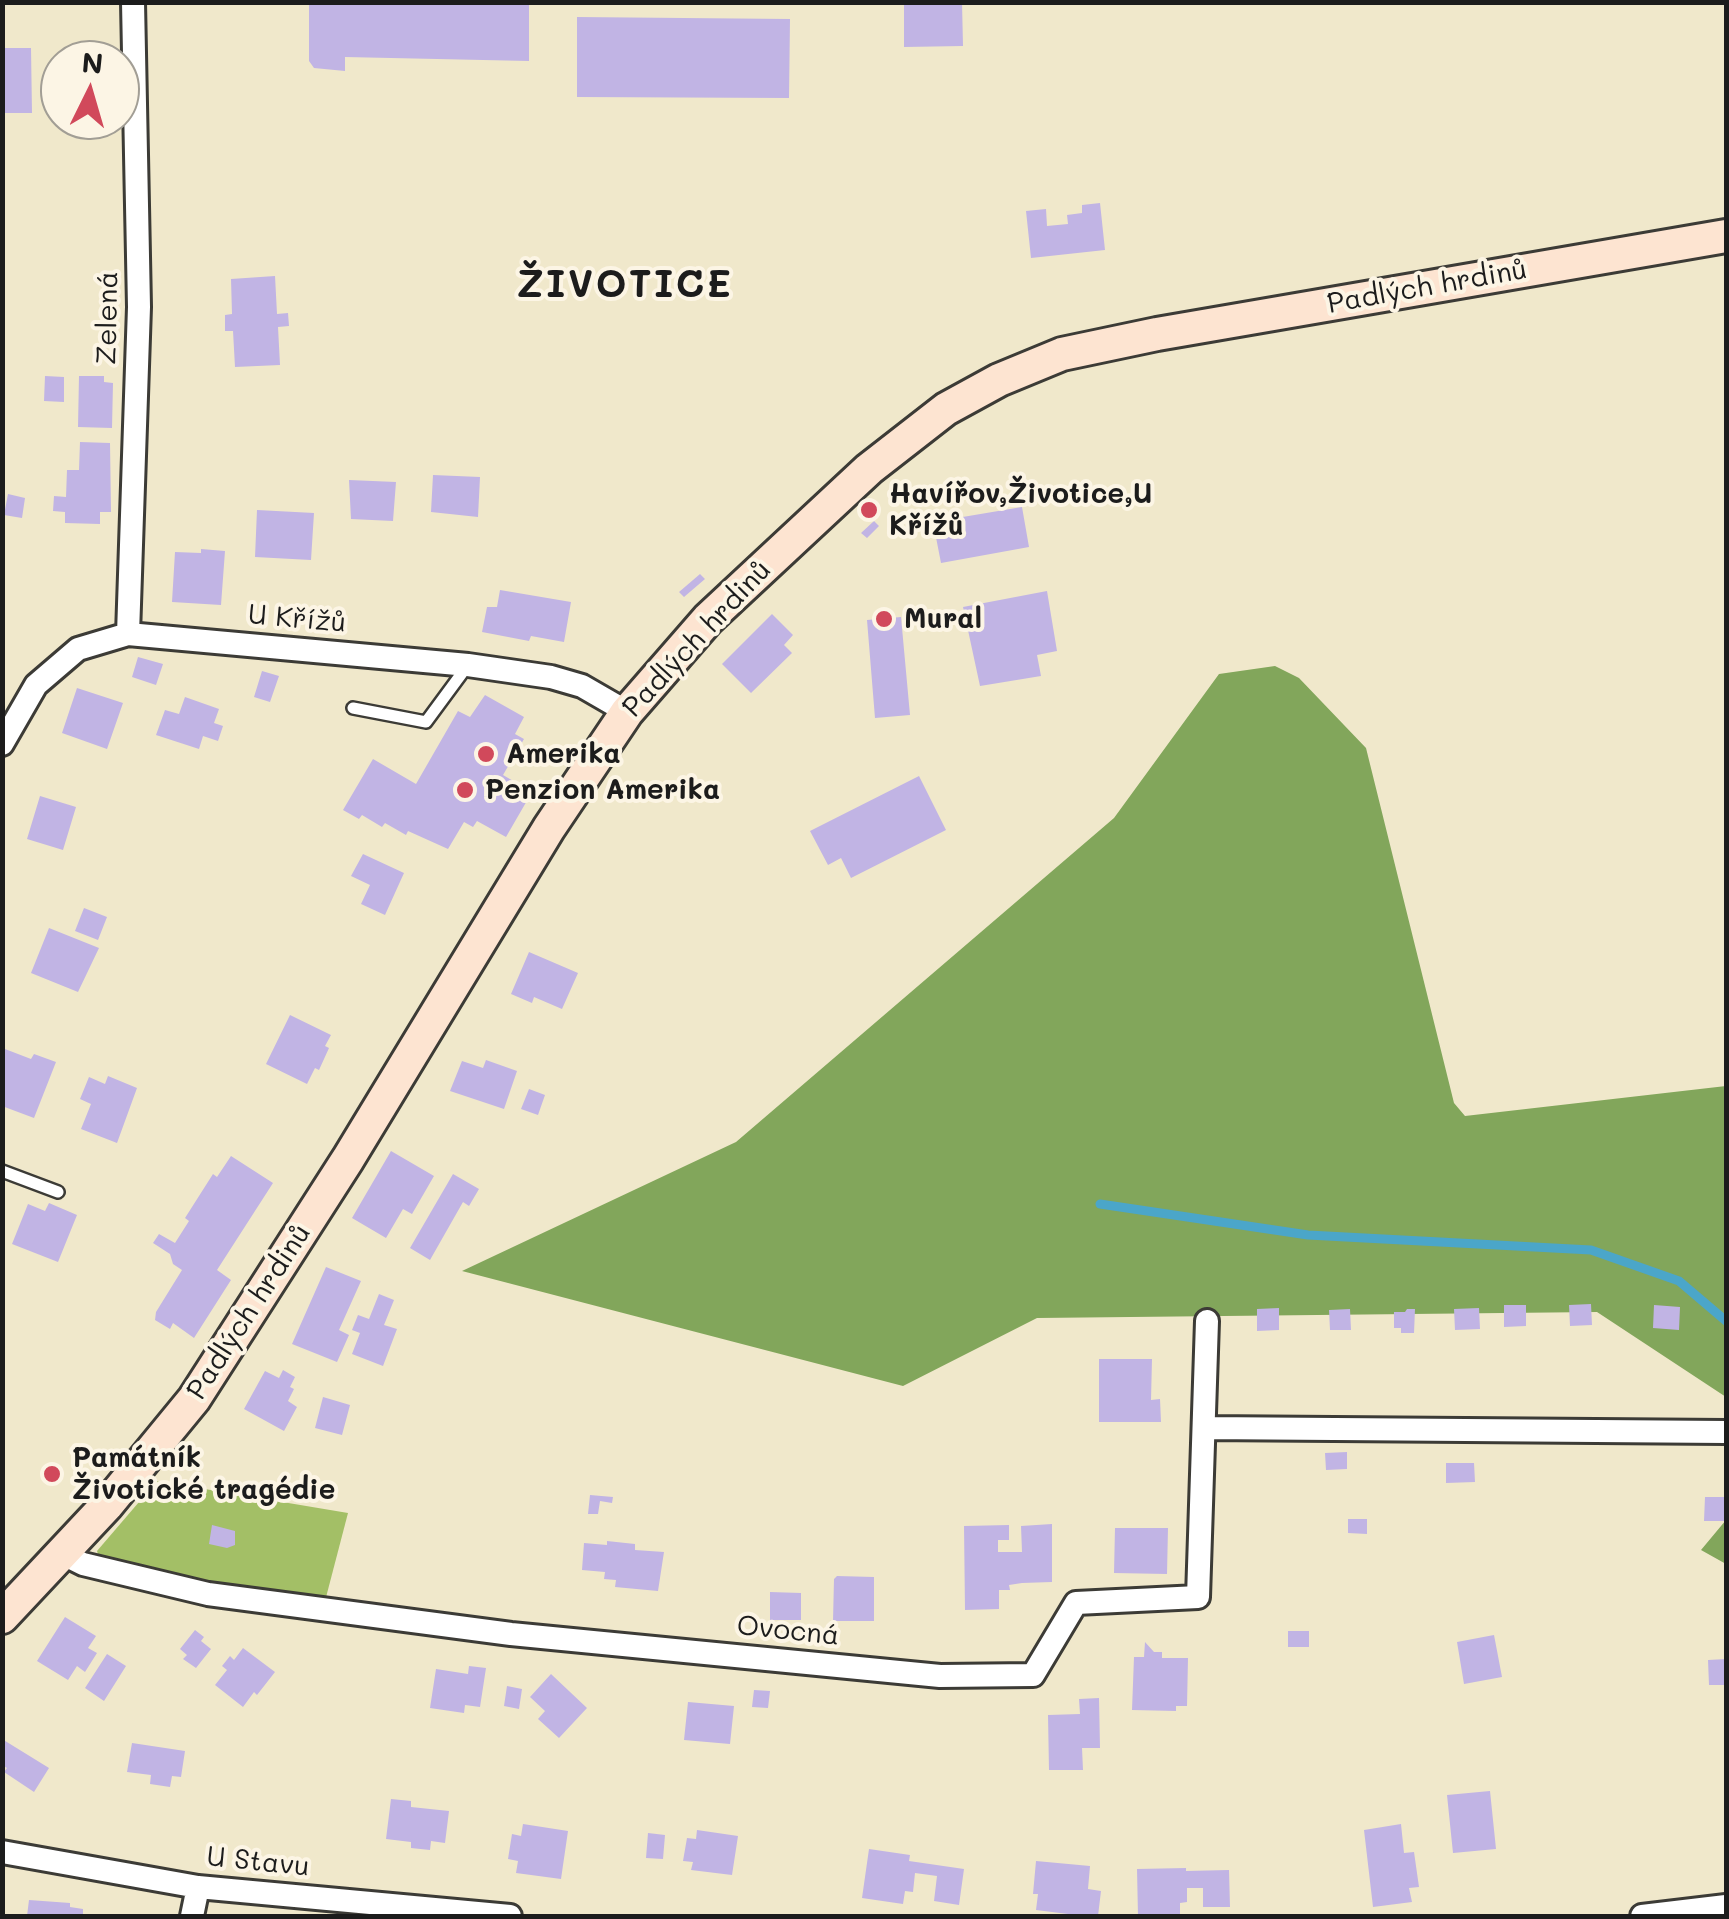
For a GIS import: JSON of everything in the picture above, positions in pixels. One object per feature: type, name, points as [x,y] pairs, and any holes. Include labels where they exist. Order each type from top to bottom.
[{"type":"street","name":"Zelená","points":[[128,634],[139,307],[134,2]]},
{"type":"street","name":"Padlých hrdinů","points":[[2,1618],[64,1554],[194,1399],[348,1159],[548,828],[627,712],[708,619],[848,486],[946,409],[999,380],[1062,354],[1157,334],[1726,236]]},
{"type":"street","name":"U Křížů","points":[[2,744],[36,686],[78,648],[128,634],[468,665],[552,677],[582,686],[627,712]]},
{"type":"street","name":"Ovocná","points":[[64,1554],[83,1564],[208,1594],[511,1634],[940,1676],[1033,1675],[1076,1602],[1198,1597],[1207,1322]]},
{"type":"street","points":[[1204,1428],[1726,1432]]},
{"type":"street","name":"U Stavu","points":[[2,1852],[198,1887],[510,1916]]},
{"type":"street","points":[[192,1916],[198,1887]]},
{"type":"street","points":[[1642,1916],[1726,1906]]},
{"type":"lane","points":[[353,708],[426,722],[468,665]]},
{"type":"lane","points":[[2,1171],[58,1192]]},
{"type":"green space","points":[[1275,666],[1299,678],[1366,748],[1454,1103],[1465,1116],[1726,1086],[1726,1397],[1597,1312],[1037,1318],[903,1386],[462,1271],[736,1142],[1114,818],[1219,674]]},
{"type":"green space","points":[[157,1481],[348,1513],[324,1605],[100,1561],[97,1551]]},
{"type":"green space","points":[[1726,1520],[1726,1564],[1701,1550]]},
{"type":"building","points":[[309,2],[529,2],[529,61],[345,57],[345,71],[314,68],[309,61]]},
{"type":"building","points":[[904,2],[962,2],[963,46],[904,47]]},
{"type":"building","points":[[577,17],[790,19],[789,98],[577,97]]},
{"type":"building","points":[[2,48],[31,48],[32,113],[2,113]]},
{"type":"building","points":[[1100,203],[1105,250],[1031,258],[1026,211],[1046,209],[1047,226],[1068,224],[1067,215],[1082,213],[1082,205]]},
{"type":"building","points":[[275,276],[277,314],[288,313],[289,326],[278,327],[280,365],[235,367],[233,331],[225,331],[225,315],[232,314],[231,279]]},
{"type":"building","points":[[45,376],[64,377],[64,402],[44,401]]},
{"type":"building","points":[[79,376],[104,376],[104,382],[113,383],[112,428],[78,427]]},
{"type":"building","points":[[80,442],[110,443],[111,512],[100,512],[100,524],[65,523],[65,512],[53,511],[54,496],[66,497],[67,470],[79,470]]},
{"type":"building","points":[[433,475],[480,477],[478,517],[431,512]]},
{"type":"building","points":[[349,480],[396,482],[393,521],[351,519]]},
{"type":"building","points":[[8,494],[25,498],[22,518],[4,515]]},
{"type":"building","points":[[1022,507],[1029,547],[941,563],[933,522]]},
{"type":"building","points":[[257,510],[314,513],[311,560],[255,557]]},
{"type":"building","points":[[874,521],[879,526],[867,538],[861,533]]},
{"type":"building","points":[[201,549],[225,551],[221,605],[172,602],[175,552],[201,553]]},
{"type":"building","points":[[700,574],[705,579],[684,597],[679,592]]},
{"type":"building","points":[[500,590],[571,602],[564,642],[531,636],[529,641],[482,632],[487,607],[497,607]]},
{"type":"building","points":[[1047,591],[1057,651],[1037,655],[1041,676],[980,686],[963,607]]},
{"type":"building","points":[[772,614],[793,635],[784,645],[792,653],[751,693],[722,664]]},
{"type":"building","points":[[901,617],[910,715],[875,718],[867,620]]},
{"type":"building","points":[[138,657],[163,664],[156,685],[132,677]]},
{"type":"building","points":[[262,671],[279,676],[270,702],[254,697]]},
{"type":"building","points":[[77,688],[123,703],[107,749],[62,733]]},
{"type":"building","points":[[485,695],[524,717],[515,734],[524,739],[503,775],[532,792],[506,837],[477,821],[473,827],[464,822],[448,849],[343,810],[373,759],[416,784],[458,711],[470,717]]},
{"type":"building","points":[[185,697],[219,709],[214,723],[223,726],[218,741],[203,736],[199,749],[156,735],[165,710],[179,714]]},
{"type":"building","points":[[919,776],[946,830],[851,878],[841,858],[828,865],[810,831]]},
{"type":"building","points":[[40,796],[76,807],[63,850],[27,839]]},
{"type":"building","points":[[363,854],[404,873],[385,915],[361,904],[370,885],[351,876]]},
{"type":"building","points":[[84,908],[107,917],[98,940],[75,931]]},
{"type":"building","points":[[49,928],[99,948],[78,992],[31,973]]},
{"type":"building","points":[[529,952],[578,973],[562,1009],[534,997],[532,1003],[511,994]]},
{"type":"building","points":[[290,1015],[331,1035],[319,1070],[315,1068],[307,1084],[266,1064]]},
{"type":"building","points":[[5,1049],[31,1059],[34,1054],[56,1062],[34,1118],[2,1106]]},
{"type":"building","points":[[486,1060],[517,1071],[504,1109],[450,1091],[462,1061],[483,1068]]},
{"type":"building","points":[[108,1076],[137,1088],[117,1143],[81,1129],[91,1104],[80,1099],[89,1077],[105,1084]]},
{"type":"building","points":[[529,1089],[545,1095],[538,1115],[521,1109]]},
{"type":"building","points":[[391,1151],[434,1176],[412,1214],[403,1209],[386,1238],[352,1218]]},
{"type":"building","points":[[231,1156],[273,1183],[217,1270],[231,1280],[194,1338],[173,1323],[170,1329],[155,1320],[182,1270],[173,1264],[170,1254],[153,1243],[159,1234],[175,1243],[189,1221],[185,1218],[213,1174],[217,1177]]},
{"type":"building","points":[[453,1174],[479,1189],[469,1206],[463,1202],[430,1260],[410,1248]]},
{"type":"building","points":[[49,1203],[77,1215],[58,1262],[12,1244],[28,1204],[45,1211]]},
{"type":"building","points":[[326,1267],[361,1281],[339,1330],[349,1335],[337,1362],[292,1344]]},
{"type":"building","points":[[379,1294],[394,1300],[384,1325],[397,1329],[383,1366],[352,1354],[360,1333],[352,1330],[358,1315],[369,1319]]},
{"type":"building","points":[[1591,1304],[1592,1325],[1570,1326],[1569,1305]]},
{"type":"building","points":[[1504,1305],[1526,1305],[1526,1326],[1504,1327]]},
{"type":"building","points":[[1654,1305],[1680,1307],[1679,1330],[1653,1328]]},
{"type":"building","points":[[1279,1308],[1279,1330],[1257,1331],[1257,1309]]},
{"type":"building","points":[[1479,1308],[1480,1329],[1455,1330],[1454,1309]]},
{"type":"building","points":[[1350,1309],[1351,1330],[1330,1330],[1329,1310]]},
{"type":"building","points":[[1415,1309],[1414,1333],[1401,1333],[1401,1328],[1394,1328],[1394,1312]]},
{"type":"building","points":[[1099,1359],[1152,1359],[1151,1400],[1160,1399],[1161,1422],[1099,1422]]},
{"type":"building","points":[[283,1370],[295,1377],[288,1401],[297,1407],[284,1431],[244,1409],[265,1371],[279,1378]]},
{"type":"building","points":[[323,1397],[350,1405],[342,1435],[315,1428]]},
{"type":"building","points":[[1347,1452],[1347,1469],[1326,1470],[1325,1453]]},
{"type":"building","points":[[1446,1463],[1474,1463],[1475,1482],[1446,1483]]},
{"type":"building","points":[[590,1495],[613,1497],[612,1503],[600,1501],[598,1514],[588,1514]]},
{"type":"building","points":[[1705,1497],[1726,1497],[1726,1521],[1704,1521]]},
{"type":"building","points":[[1348,1519],[1367,1519],[1367,1534],[1348,1533]]},
{"type":"building","points":[[1052,1524],[1052,1582],[1009,1585],[1010,1590],[999,1590],[999,1609],[965,1610],[964,1526],[1009,1525],[1009,1540],[998,1540],[998,1552],[1022,1552],[1021,1526]]},
{"type":"building","points":[[212,1525],[235,1531],[235,1545],[227,1548],[209,1544]]},
{"type":"building","points":[[1115,1528],[1168,1528],[1167,1574],[1114,1573]]},
{"type":"building","points":[[607,1541],[635,1544],[635,1550],[664,1552],[658,1591],[615,1587],[616,1580],[604,1579],[605,1572],[582,1570],[584,1543],[607,1545]]},
{"type":"building","points":[[837,1576],[874,1577],[874,1621],[833,1621]]},
{"type":"building","points":[[770,1592],[801,1593],[801,1620],[770,1620]]},
{"type":"building","points":[[65,1617],[96,1636],[88,1648],[97,1653],[85,1672],[77,1666],[68,1680],[37,1661]]},
{"type":"building","points":[[195,1630],[211,1649],[196,1668],[183,1659],[187,1655],[180,1649]]},
{"type":"building","points":[[1288,1631],[1309,1631],[1309,1647],[1288,1647]]},
{"type":"building","points":[[1494,1635],[1502,1677],[1464,1684],[1457,1642]]},
{"type":"building","points":[[1145,1642],[1154,1652],[1162,1652],[1162,1658],[1188,1658],[1187,1706],[1176,1706],[1176,1711],[1132,1710],[1134,1657],[1144,1657]]},
{"type":"building","points":[[243,1648],[275,1672],[243,1707],[215,1685],[227,1670],[222,1666],[230,1656],[234,1660]]},
{"type":"building","points":[[107,1654],[126,1666],[104,1701],[85,1688]]},
{"type":"building","points":[[1726,1659],[1726,1685],[1709,1685],[1708,1660]]},
{"type":"building","points":[[469,1666],[486,1668],[480,1707],[465,1705],[464,1713],[430,1708],[436,1669],[468,1674]]},
{"type":"building","points":[[551,1674],[587,1708],[559,1738],[538,1719],[545,1711],[530,1697]]},
{"type":"building","points":[[507,1686],[522,1689],[519,1709],[504,1706]]},
{"type":"building","points":[[754,1690],[770,1691],[768,1708],[752,1707]]},
{"type":"building","points":[[1099,1698],[1100,1748],[1082,1748],[1083,1770],[1049,1770],[1048,1715],[1080,1714],[1079,1699]]},
{"type":"building","points":[[688,1702],[734,1706],[730,1744],[684,1740]]},
{"type":"building","points":[[2,1739],[49,1768],[34,1792],[4,1772],[7,1768],[2,1765]]},
{"type":"building","points":[[132,1743],[185,1751],[181,1777],[172,1776],[170,1787],[150,1784],[151,1775],[127,1772]]},
{"type":"building","points":[[1490,1791],[1496,1849],[1453,1853],[1447,1795]]},
{"type":"building","points":[[391,1799],[411,1801],[411,1807],[449,1811],[445,1843],[431,1841],[430,1850],[411,1848],[411,1842],[386,1839]]},
{"type":"building","points":[[523,1824],[568,1831],[561,1879],[516,1873],[518,1861],[508,1859],[512,1834],[521,1836]]},
{"type":"building","points":[[1401,1824],[1404,1853],[1414,1852],[1419,1887],[1409,1888],[1412,1902],[1373,1907],[1364,1830]]},
{"type":"building","points":[[697,1830],[738,1836],[732,1875],[691,1870],[693,1862],[683,1861],[687,1838],[696,1839]]},
{"type":"building","points":[[648,1833],[665,1835],[663,1859],[646,1858]]},
{"type":"building","points":[[869,1849],[910,1855],[909,1861],[964,1869],[959,1905],[934,1901],[937,1876],[915,1873],[913,1892],[905,1891],[903,1904],[862,1898]]},
{"type":"building","points":[[1036,1861],[1090,1866],[1088,1889],[1101,1891],[1098,1916],[1036,1910]]},
{"type":"building","points":[[1137,1869],[1229,1870],[1230,1907],[1203,1907],[1203,1888],[1187,1888],[1187,1902],[1180,1903],[1180,1916],[1138,1916]]},
{"type":"building","points":[[29,1900],[70,1903],[70,1907],[83,1909],[83,1916],[27,1916]]},
{"type":"waterway","points":[[1100,1204],[1308,1235],[1591,1250],[1679,1281],[1726,1321]]},
{"type":"place","name":"Havířov,Životice,U Křížů","points":[[869,510]]},
{"type":"place","name":"Mural","points":[[884,619]]},
{"type":"place","name":"Amerika","points":[[486,754]]},
{"type":"place","name":"Penzion Amerika","points":[[465,790]]},
{"type":"place","name":"Památník Životické tragédie","points":[[52,1474]]},
{"type":"district","name":"ŽIVOTICE","points":[[625,285]]}]
